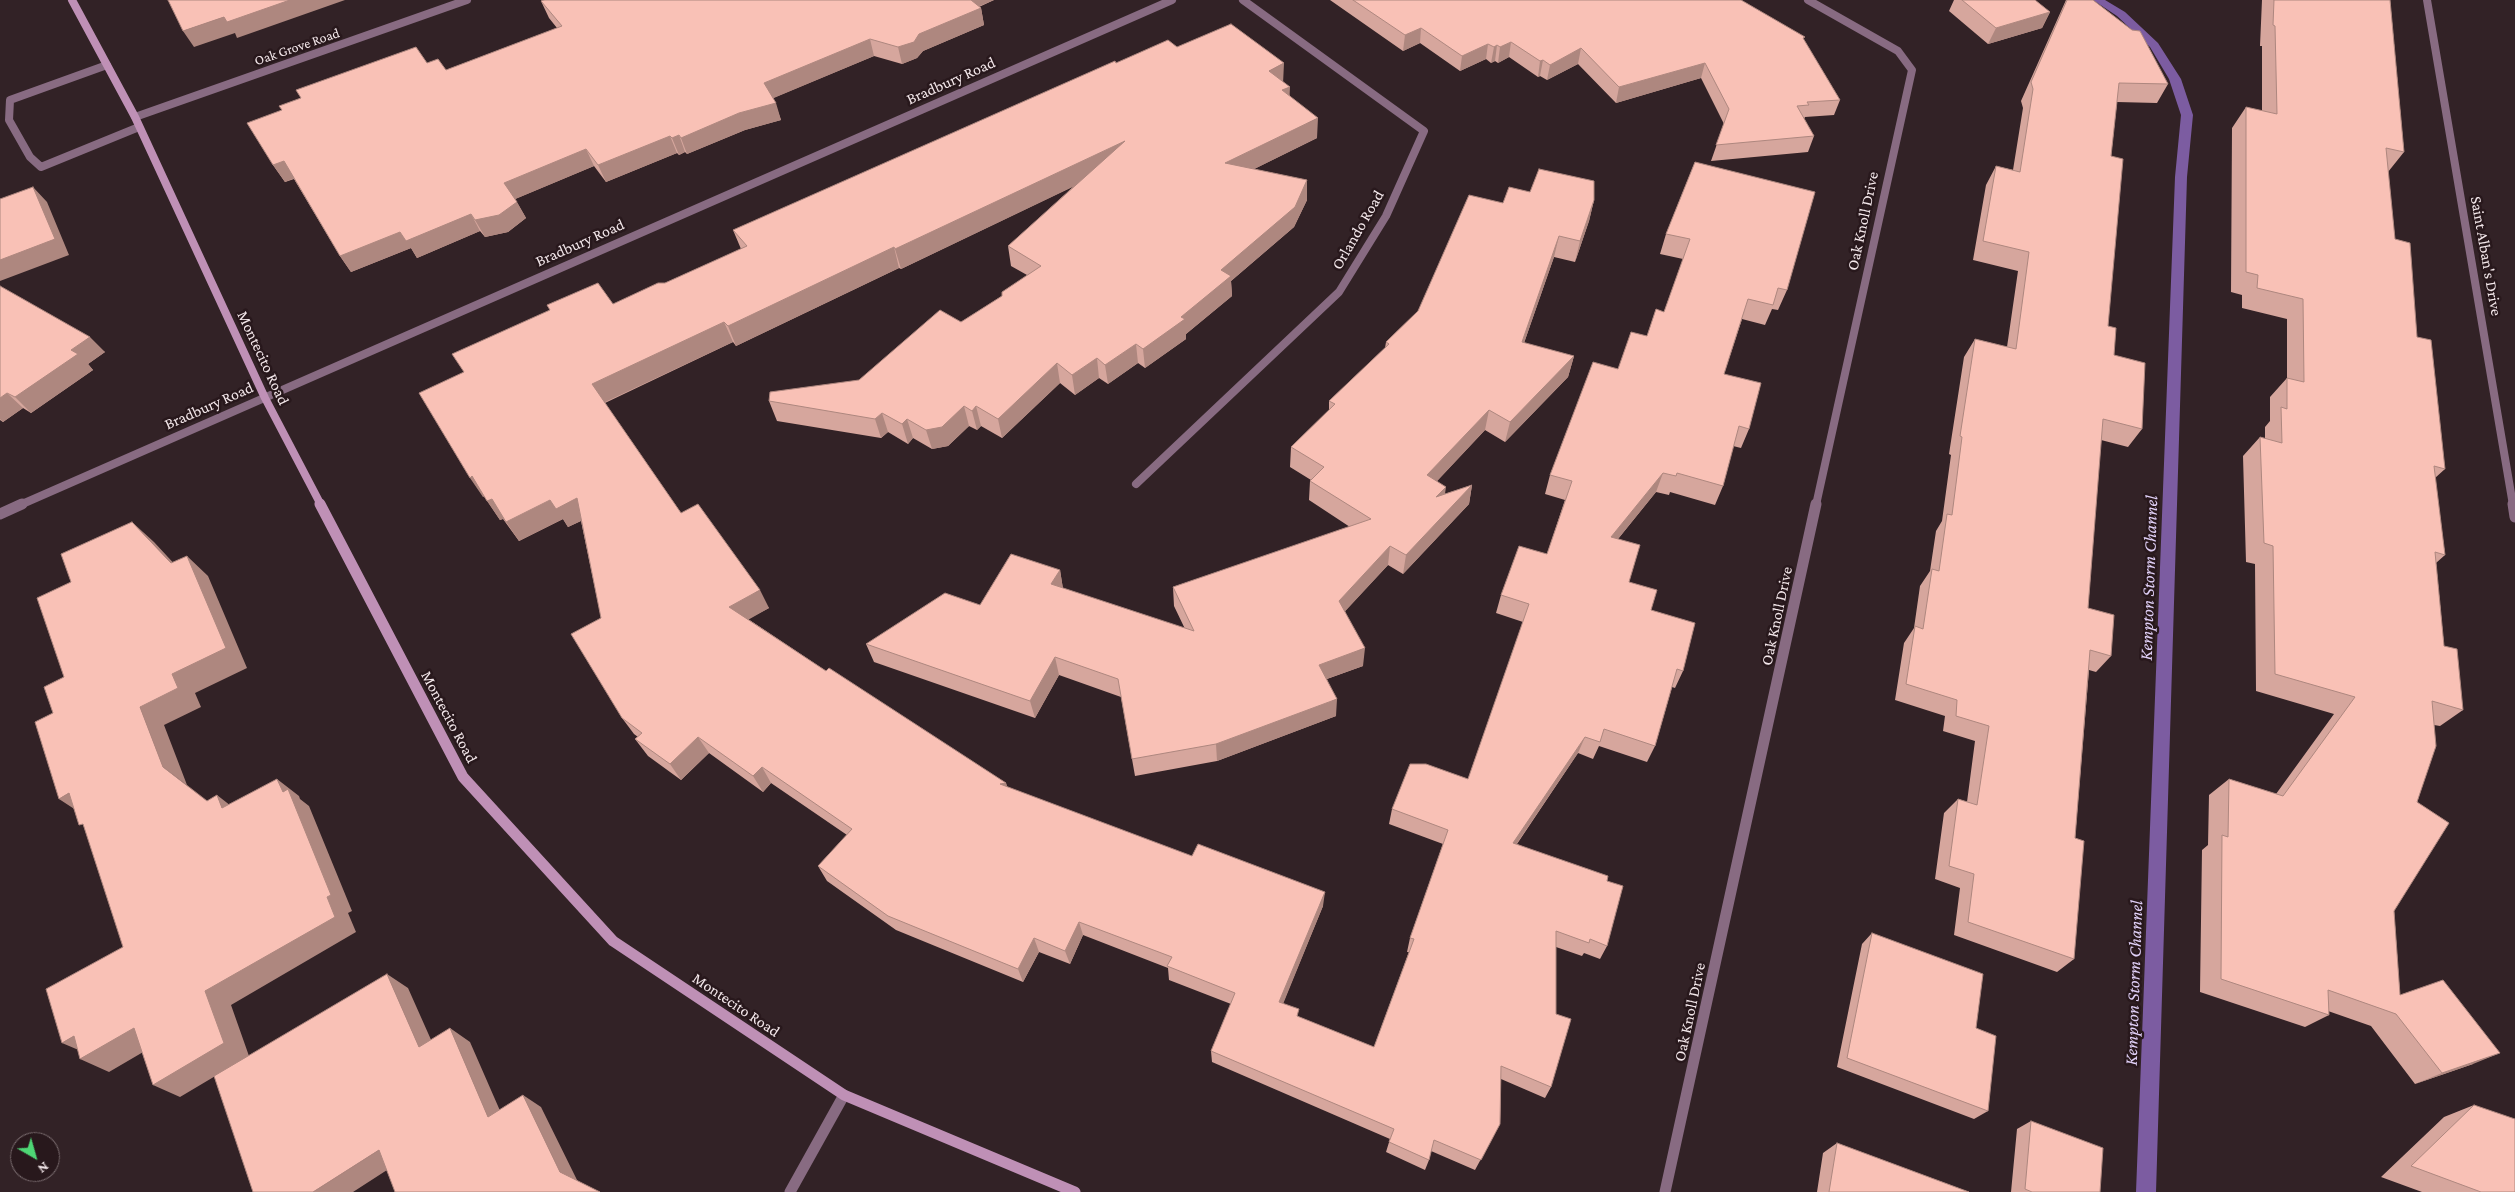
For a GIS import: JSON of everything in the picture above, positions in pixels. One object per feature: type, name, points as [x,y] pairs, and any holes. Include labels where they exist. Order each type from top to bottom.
[{"type":"street","name":"Montecito Road","points":[[72,0],[137,122],[265,398],[463,776],[614,941],[844,1095],[1076,1192]]},
{"type":"street","name":"Oak Grove Road","points":[[107,65],[10,100],[9,120],[30,157],[41,168],[137,122],[468,0]]},
{"type":"street","name":"Bradbury Road","points":[[0,514],[1172,0]]},
{"type":"street","name":"Orlando Road","points":[[1136,484],[1338,292],[1386,216],[1424,130],[1243,0]]},
{"type":"street","name":"Oak Knoll Drive","points":[[1666,1192],[1912,70],[1898,51],[1808,0]]},
{"type":"street","name":"Saint Alban's Drive","points":[[2427,0],[2515,517]]},
{"type":"street","points":[[790,1192],[844,1095]]},
{"type":"building","points":[[168,0],[290,0],[227,22],[224,17],[183,31]]},
{"type":"building","points":[[971,0],[981,8],[919,34],[914,42],[898,47],[870,39],[764,83],[776,103],[739,113],[681,138],[679,135],[672,138],[670,136],[598,165],[586,149],[504,183],[517,202],[499,215],[475,220],[471,214],[406,241],[400,232],[340,256],[284,161],[273,165],[247,123],[282,110],[279,106],[301,98],[296,90],[416,47],[427,63],[438,59],[446,70],[562,26],[541,1]]},
{"type":"building","points":[[1353,0],[1741,0],[1805,37],[1803,38],[1840,100],[1807,102],[1809,105],[1797,106],[1814,136],[1716,145],[1729,109],[1705,63],[1619,87],[1581,48],[1550,65],[1543,60],[1540,61],[1511,42],[1500,47],[1488,44],[1462,56],[1421,28],[1405,35]]},
{"type":"building","points":[[1962,0],[2035,0],[2050,12],[1996,28]]},
{"type":"building","points":[[2067,0],[2093,0],[2132,30],[2140,31],[2168,84],[2119,83],[2111,156],[2123,159],[2108,326],[2116,328],[2114,355],[2145,363],[2142,429],[2103,419],[2088,608],[2114,615],[2111,656],[2090,650],[2075,838],[2084,841],[2074,959],[1968,922],[1974,874],[1949,866],[1958,799],[1977,805],[1989,726],[1956,716],[1957,700],[1906,684],[1915,626],[1923,629],[1932,569],[1939,571],[1947,514],[1952,515],[1962,437],[1960,436],[1975,339],[2016,349],[2029,252],[1983,241],[1996,166],[2020,172],[2033,89],[2031,82]]},
{"type":"building","points":[[2274,0],[2390,0],[2404,152],[2386,148],[2395,239],[2410,243],[2417,337],[2431,340],[2445,469],[2434,466],[2445,555],[2435,552],[2444,646],[2457,649],[2463,710],[2432,701],[2436,746],[2417,802],[2449,823],[2394,911],[2400,995],[2443,980],[2500,1053],[2442,1073],[2396,1014],[2328,990],[2329,1015],[2221,979],[2222,835],[2228,837],[2229,779],[2283,796],[2355,697],[2275,674],[2273,546],[2264,543],[2260,437],[2282,443],[2281,407],[2287,409],[2287,378],[2304,382],[2303,299],[2257,288],[2258,275],[2246,272],[2246,107],[2277,114],[2275,26],[2273,25]]},
{"type":"building","points":[[1231,24],[1284,63],[1269,71],[1290,87],[1282,90],[1318,118],[1225,163],[1307,180],[1295,207],[1221,270],[1231,276],[1181,317],[1185,319],[1143,349],[1136,344],[1105,365],[1097,358],[1072,375],[1057,363],[998,419],[976,406],[972,411],[964,406],[942,427],[926,430],[907,419],[902,424],[882,413],[875,419],[769,401],[770,392],[859,380],[940,310],[961,322],[1002,296],[1002,292],[1041,266],[1008,246],[1125,141],[728,326],[724,322],[592,384],[681,513],[698,504],[760,590],[729,607],[826,671],[829,668],[1006,783],[1000,784],[1192,856],[1198,844],[1325,892],[1279,1002],[1299,1009],[1297,1016],[1374,1047],[1414,939],[1410,938],[1448,830],[1392,809],[1410,764],[1426,764],[1468,779],[1529,604],[1501,595],[1519,546],[1547,554],[1572,481],[1550,475],[1593,362],[1618,369],[1631,332],[1647,336],[1656,309],[1664,312],[1690,239],[1666,234],[1695,162],[1815,192],[1787,290],[1778,288],[1773,305],[1748,299],[1724,374],[1761,383],[1749,429],[1739,426],[1723,486],[1677,473],[1676,476],[1663,473],[1611,537],[1640,545],[1629,582],[1657,590],[1651,610],[1695,623],[1683,671],[1677,669],[1655,746],[1604,729],[1600,742],[1585,737],[1513,843],[1608,876],[1607,881],[1623,886],[1607,946],[1590,939],[1589,943],[1556,931],[1556,1014],[1571,1019],[1551,1087],[1501,1066],[1500,1124],[1481,1160],[1434,1140],[1429,1160],[1389,1142],[1394,1129],[1211,1051],[1235,993],[1167,966],[1172,957],[1079,922],[1065,951],[1034,938],[1018,969],[888,916],[818,866],[852,829],[762,767],[753,776],[698,737],[670,764],[635,739],[642,733],[622,718],[571,634],[601,618],[577,498],[556,509],[550,500],[506,522],[492,499],[487,501],[472,476],[470,478],[419,393],[464,372],[452,354],[550,310],[547,305],[598,283],[613,304],[658,283],[665,283],[747,246],[733,230],[1115,61],[1116,63],[1168,40],[1177,47]]},
{"type":"building","points":[[1539,169],[1594,181],[1594,200],[1580,241],[1559,236],[1522,342],[1574,356],[1510,422],[1489,410],[1427,475],[1446,487],[1436,497],[1472,485],[1406,555],[1390,546],[1339,601],[1365,648],[1319,665],[1337,699],[1216,744],[1132,759],[1118,679],[1055,657],[1030,701],[866,644],[945,593],[980,605],[1011,554],[1060,570],[1051,584],[1194,631],[1173,587],[1371,519],[1310,481],[1324,467],[1291,447],[1335,404],[1329,401],[1389,344],[1386,342],[1418,311],[1469,195],[1503,203],[1509,187],[1530,192]]},
{"type":"building","points":[[33,187],[55,239],[0,260],[0,199]]},
{"type":"building","points":[[0,286],[90,337],[71,350],[78,354],[15,397],[7,393],[0,398]]},
{"type":"building","points":[[132,522],[171,563],[187,556],[226,648],[172,674],[178,688],[140,707],[163,767],[207,801],[217,795],[222,808],[277,779],[283,792],[288,789],[331,895],[327,897],[335,917],[205,991],[224,1043],[153,1085],[134,1028],[80,1059],[74,1036],[62,1043],[46,989],[123,947],[83,824],[79,825],[69,793],[59,799],[35,722],[53,713],[44,687],[64,677],[37,598],[71,582],[61,554]]},
{"type":"building","points":[[1872,933],[1983,974],[1976,1028],[1996,1036],[1988,1111],[1847,1058]]},
{"type":"building","points":[[387,974],[419,1047],[450,1028],[488,1117],[523,1095],[560,1172],[600,1192],[395,1192],[379,1150],[313,1192],[253,1192],[214,1076]]},
{"type":"building","points":[[2474,1105],[2515,1119],[2515,1192],[2481,1192],[2411,1166]]},
{"type":"building","points":[[2031,1121],[2103,1148],[2100,1192],[2032,1192],[2025,1189]]},
{"type":"building","points":[[1837,1143],[1969,1192],[1829,1192]]},
{"type":"waterway","name":"Kempton Storm Channel","points":[[2098,0],[2121,14],[2154,45],[2175,79],[2187,115],[2181,177],[2146,1192]]}]
